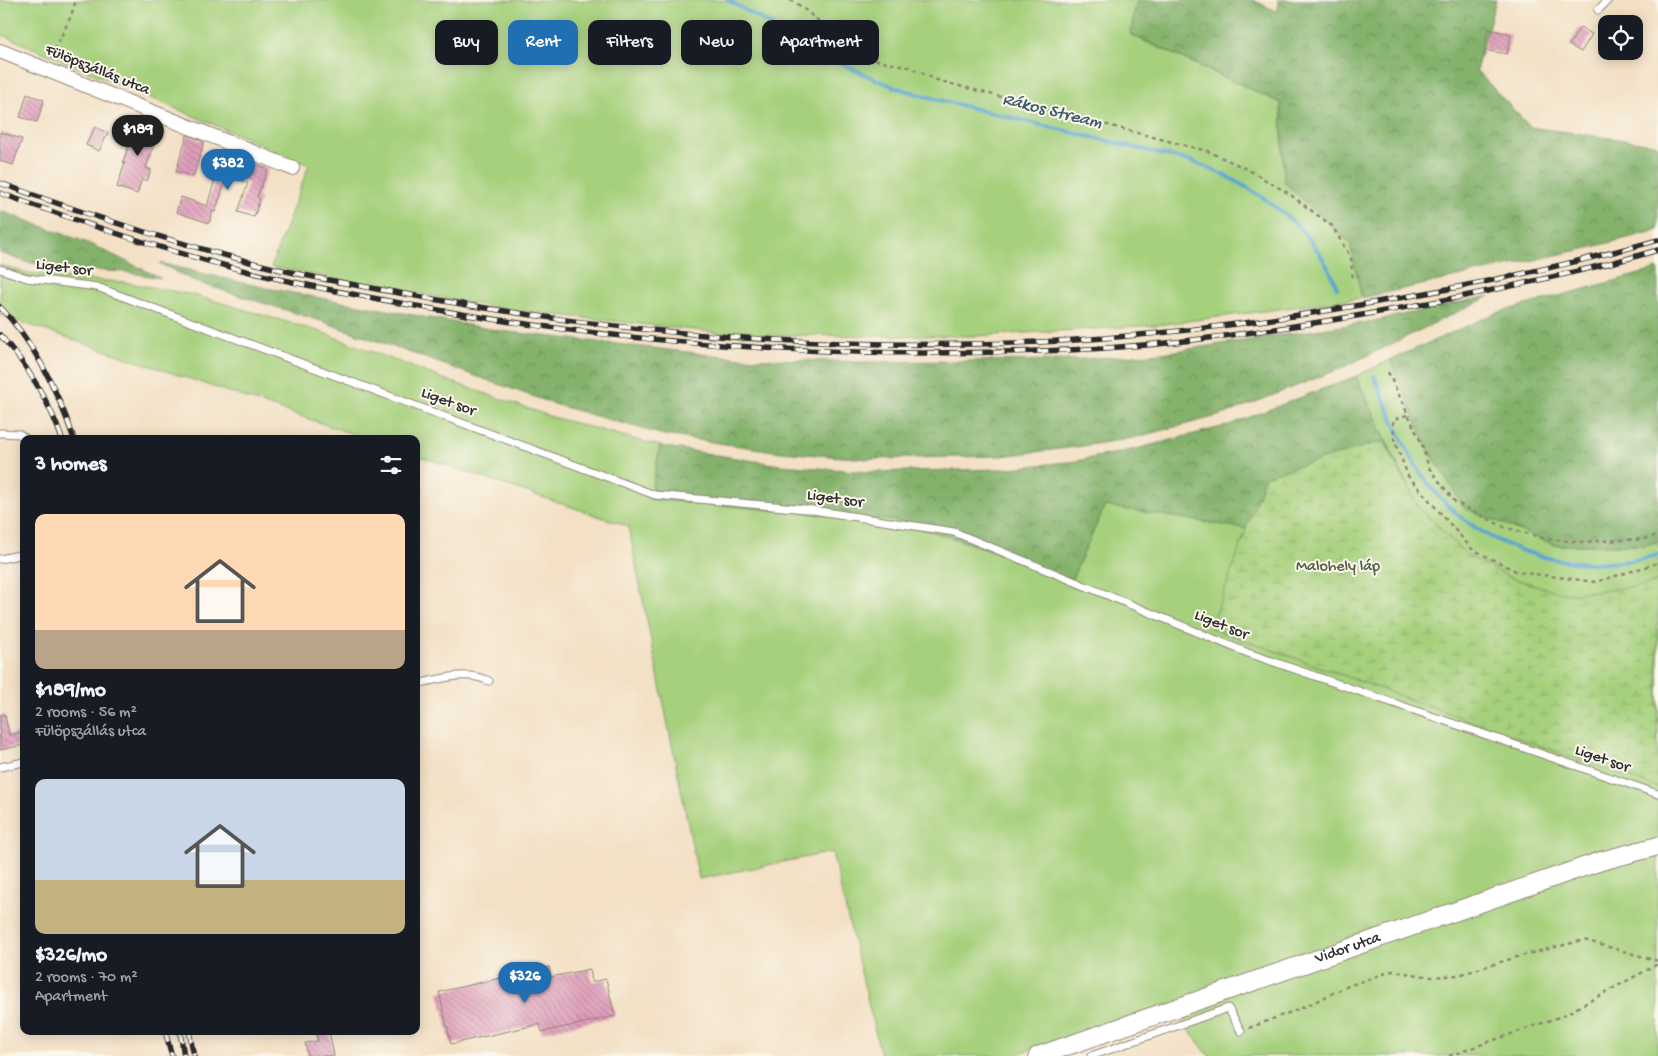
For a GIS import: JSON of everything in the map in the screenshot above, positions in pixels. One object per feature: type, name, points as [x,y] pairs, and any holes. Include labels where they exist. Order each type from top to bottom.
[{"type":"street","name":"Fülöpszállás utca","points":[[0,51],[292,168]]},
{"type":"street","name":"Vidor utca","points":[[1039,1056],[1601,861],[1658,846]]},
{"type":"lane","points":[[1598,10],[1608,0]]},
{"type":"lane","name":"Liget sor","points":[[0,269],[27,278],[97,287],[655,495],[806,509],[954,532],[1248,652],[1658,794]]},
{"type":"lane","points":[[0,433],[21,435]]},
{"type":"lane","points":[[0,559],[20,555]]},
{"type":"lane","points":[[420,683],[464,675],[479,676],[489,681]]},
{"type":"lane","points":[[0,767],[20,763]]},
{"type":"lane","points":[[1091,1056],[1228,1008],[1241,1031]]},
{"type":"path","points":[[44,69],[76,0]]},
{"type":"path","points":[[790,0],[799,5],[842,40],[879,61],[909,67],[937,80],[1206,151],[1247,169],[1288,193],[1332,226],[1352,258],[1354,280]]},
{"type":"path","points":[[1388,372],[1421,442],[1429,468],[1456,502],[1504,527],[1548,539],[1579,542],[1644,539],[1658,534]]},
{"type":"path","points":[[1407,415],[1393,420],[1394,439],[1408,476],[1472,549],[1518,572],[1596,582],[1658,563]]},
{"type":"path","points":[[1241,1031],[1304,1007],[1348,986],[1392,971],[1432,977],[1458,975],[1520,956],[1584,940],[1658,962]]},
{"type":"path","points":[[1450,1056],[1562,1016],[1658,962]]},
{"type":"green space","points":[[0,0],[1137,0],[1131,35],[1281,103],[1284,182],[1350,243],[1362,298],[1157,325],[976,336],[740,335],[503,309],[271,267],[309,165],[0,34]]},
{"type":"green space","points":[[1137,0],[1253,0],[1278,12],[1278,0],[1496,0],[1476,70],[1530,127],[1658,146],[1658,230],[1593,247],[1362,298],[1350,243],[1284,182],[1281,103],[1130,34]]},
{"type":"green space","points":[[0,211],[88,243],[161,278],[126,272],[71,269],[26,262],[0,253]]},
{"type":"green space","points":[[159,263],[266,288],[501,331],[740,358],[859,362],[1071,360],[1162,353],[1369,322],[1490,296],[1342,368],[1225,414],[1133,438],[1076,447],[1001,456],[868,459],[781,452],[664,435],[557,405],[324,322],[196,282]]},
{"type":"green space","points":[[0,265],[23,272],[71,279],[124,282],[194,295],[321,332],[441,378],[552,417],[660,446],[650,498],[897,521],[992,550],[1105,505],[1421,557],[1467,555],[1417,506],[1356,376],[1390,360],[1429,450],[1555,545],[1645,545],[1658,541],[1658,1056],[1209,1056],[1169,1004],[1011,1056],[881,1056],[832,852],[699,879],[628,526],[420,456],[420,435],[356,435],[0,315]]},
{"type":"green space","points":[[1658,269],[1658,541],[1646,545],[1555,545],[1464,508],[1429,450],[1390,360],[1496,313]]},
{"type":"green space","points":[[1356,376],[1417,506],[1467,555],[1421,557],[1105,506],[1070,583],[992,550],[897,521],[650,499],[660,446],[780,465],[869,472],[1001,469],[1076,461],[1136,449],[1229,425]]},
{"type":"green space","name":"Malohely láp","points":[[1384,441],[1418,507],[1467,555],[1511,578],[1567,594],[1642,586],[1658,581],[1658,788],[1211,628],[1265,476]]},
{"type":"building","points":[[1580,27],[1592,34],[1581,52],[1569,45]]},
{"type":"building","points":[[1488,29],[1511,34],[1507,54],[1484,50]]},
{"type":"building","points":[[27,94],[44,100],[37,122],[20,117]]},
{"type":"building","points":[[138,119],[160,127],[146,168],[151,170],[147,181],[142,179],[137,194],[117,187],[125,163],[123,162]]},
{"type":"building","points":[[95,127],[108,133],[99,151],[86,145]]},
{"type":"building","points":[[0,132],[22,139],[13,165],[0,161]]},
{"type":"building","points":[[187,135],[204,142],[193,177],[176,171]]},
{"type":"building","points":[[209,160],[244,170],[247,161],[268,169],[257,197],[260,199],[254,217],[238,212],[248,183],[227,176],[215,212],[213,211],[209,223],[176,212],[181,197],[207,206],[217,173],[206,168]]},
{"type":"building","points":[[0,715],[5,715],[9,735],[20,733],[20,746],[0,750]]},
{"type":"building","points":[[549,967],[551,977],[590,969],[592,982],[606,979],[615,1016],[542,1032],[540,1024],[451,1044],[439,992]]},
{"type":"building","points":[[317,1035],[330,1035],[334,1056],[308,1056],[305,1043],[318,1041]]},
{"type":"waterway","name":"Rákos Stream","points":[[728,0],[817,52],[897,88],[1194,162],[1213,170],[1251,190],[1286,215],[1315,246],[1337,288]]},
{"type":"waterway","name":"Rákos Stream","points":[[1374,376],[1413,461],[1441,499],[1466,521],[1495,539],[1525,552],[1558,560],[1591,563],[1625,562],[1658,555]]},
{"type":"railway","points":[[0,183],[187,245],[333,281],[493,309],[649,330],[727,337],[884,344],[1040,342],[1133,336],[1226,325],[1318,312],[1472,284],[1566,264],[1658,240]]},
{"type":"railway","points":[[0,193],[155,246],[218,264],[312,286],[479,317],[542,326],[668,341],[795,350],[922,353],[1045,351],[1137,346],[1204,339],[1314,323],[1460,297],[1584,270],[1658,250]]},
{"type":"railway","points":[[0,307],[13,321],[35,352],[53,386],[73,435]]},
{"type":"railway","points":[[0,335],[19,359],[44,397],[61,435]]},
{"type":"railway","points":[[166,1035],[172,1056]]},
{"type":"railway","points":[[181,1035],[184,1056]]},
{"type":"railway","points":[[190,1035],[194,1056]]}]
